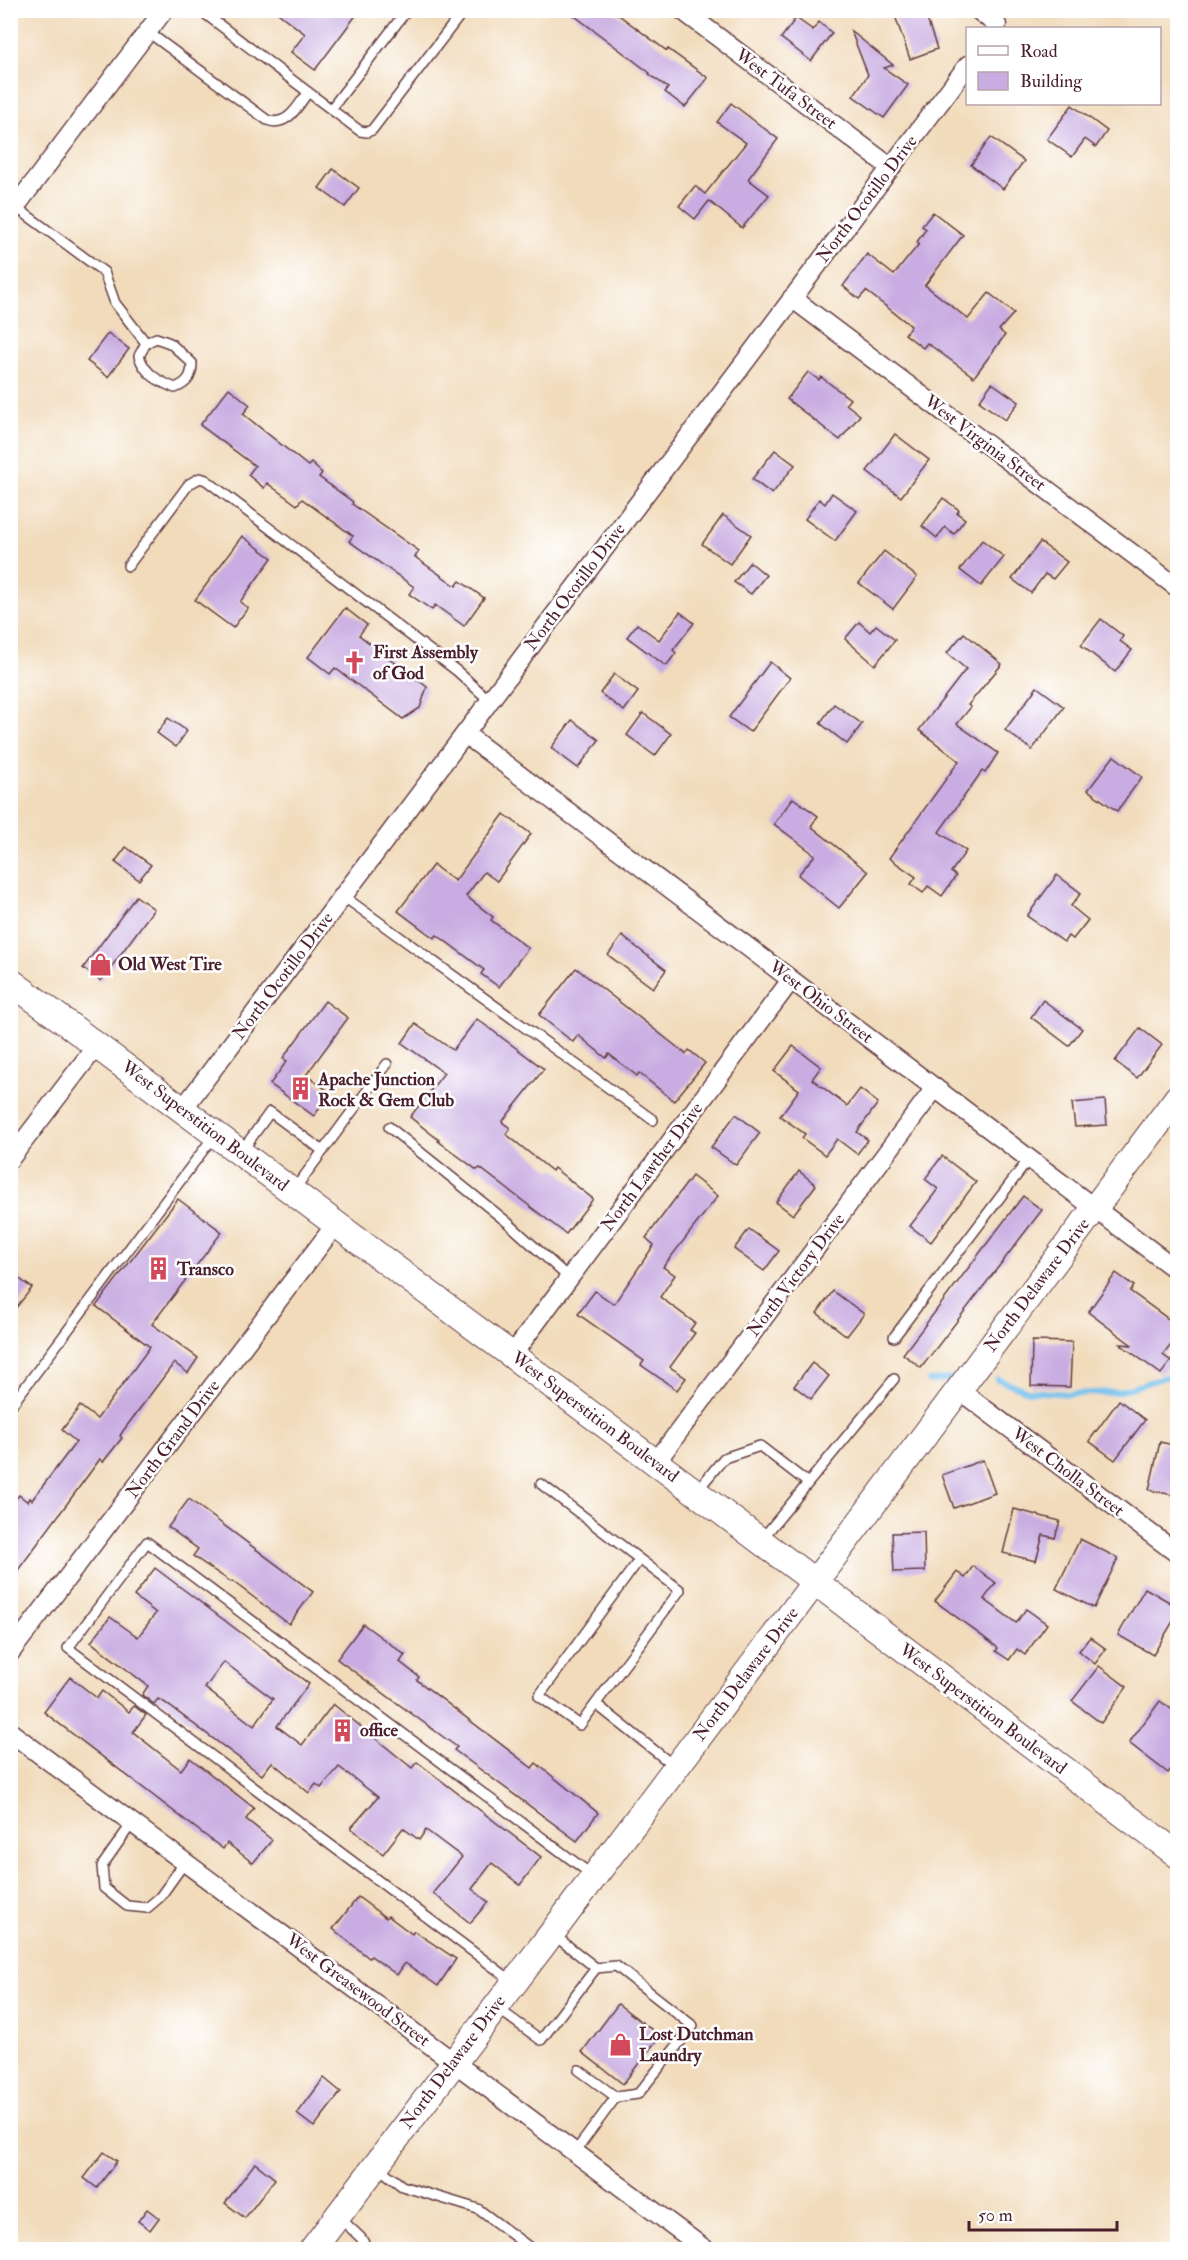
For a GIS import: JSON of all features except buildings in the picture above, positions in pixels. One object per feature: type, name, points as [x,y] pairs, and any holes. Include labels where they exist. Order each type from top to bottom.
[{"type":"main road","name":"West Superstition Boulevard","points":[[10,981],[656,1462],[1178,1855]]},
{"type":"main road","name":"North Delaware Drive","points":[[312,2250],[552,1934],[1178,1097]]},
{"type":"street","points":[[13,211],[164,10]]},
{"type":"street","name":"West Tufa Street","points":[[682,10],[891,167]]},
{"type":"street","points":[[978,10],[999,21]]},
{"type":"street","name":"North Ocotillo Drive","points":[[182,1110],[966,68]]},
{"type":"street","name":"West Virginia Street","points":[[792,298],[1178,588]]},
{"type":"street","name":"West Ohio Street","points":[[465,734],[1178,1270]]},
{"type":"street","name":"North Lawther Drive","points":[[512,1355],[791,980]]},
{"type":"street","points":[[10,1159],[97,1045]]},
{"type":"street","name":"North Victory Drive","points":[[656,1462],[935,1088]]},
{"type":"street","name":"North Grand Drive","points":[[10,1653],[336,1224]]},
{"type":"street","name":"West Cholla Street","points":[[959,1389],[1178,1554]]},
{"type":"street","name":"West Greasewood Street","points":[[10,1732],[706,2250]]},
{"type":"lane","points":[[200,10],[360,131],[367,132],[372,130],[464,10]]},
{"type":"lane","points":[[332,109],[407,10]]},
{"type":"lane","points":[[148,32],[274,123],[290,116],[308,92]]},
{"type":"lane","points":[[13,211],[104,272],[115,303],[146,343]]},
{"type":"lane","points":[[156,338],[170,343],[192,363],[192,375],[184,385],[176,388],[159,381],[143,368],[139,356],[146,343],[156,338]]},
{"type":"lane","points":[[128,566],[189,484],[200,478],[206,480],[457,671],[490,701]]},
{"type":"lane","points":[[343,896],[653,1120]]},
{"type":"lane","points":[[293,1192],[387,1064]]},
{"type":"lane","points":[[240,1153],[270,1112],[323,1151]]},
{"type":"lane","points":[[389,1127],[507,1222],[545,1259],[569,1278]]},
{"type":"lane","points":[[10,1407],[215,1134]]},
{"type":"lane","points":[[894,1337],[1029,1159]]},
{"type":"lane","points":[[760,1541],[894,1378]]},
{"type":"lane","points":[[696,1492],[724,1458],[760,1446],[808,1483]]},
{"type":"lane","points":[[541,1484],[680,1590],[580,1725],[539,1696],[639,1560]]},
{"type":"lane","points":[[514,1982],[68,1648],[147,1542],[594,1876]]},
{"type":"lane","points":[[596,1704],[676,1767]]},
{"type":"lane","points":[[132,1823],[102,1866],[104,1888],[127,1906],[147,1908],[160,1897],[185,1862]]},
{"type":"lane","points":[[552,1934],[596,1968],[616,1966],[693,2026],[638,2094],[616,2097],[579,2070]]},
{"type":"lane","points":[[495,2007],[542,2040],[596,1968]]},
{"type":"lane","points":[[575,2152],[616,2097]]},
{"type":"lane","points":[[375,2165],[402,2186],[478,2209],[533,2250]]},
{"type":"lane","points":[[337,2216],[360,2238],[368,2250]]},
{"type":"waterway","points":[[997,1379],[1028,1391],[1069,1394],[1118,1392],[1178,1373]]},
{"type":"waterway","points":[[929,1381],[950,1379]]},
{"type":"place","name":"First Assembly of God","points":[[355,662]]},
{"type":"place","name":"Old West Tire","points":[[100,964]]},
{"type":"place","name":"Apache Junction Rock & Gem Club","points":[[300,1089]]},
{"type":"place","name":"Transco","points":[[159,1269]]},
{"type":"place","name":"office","points":[[342,1730]]},
{"type":"place","name":"Lost Dutchman Laundry","points":[[621,2044]]}]
